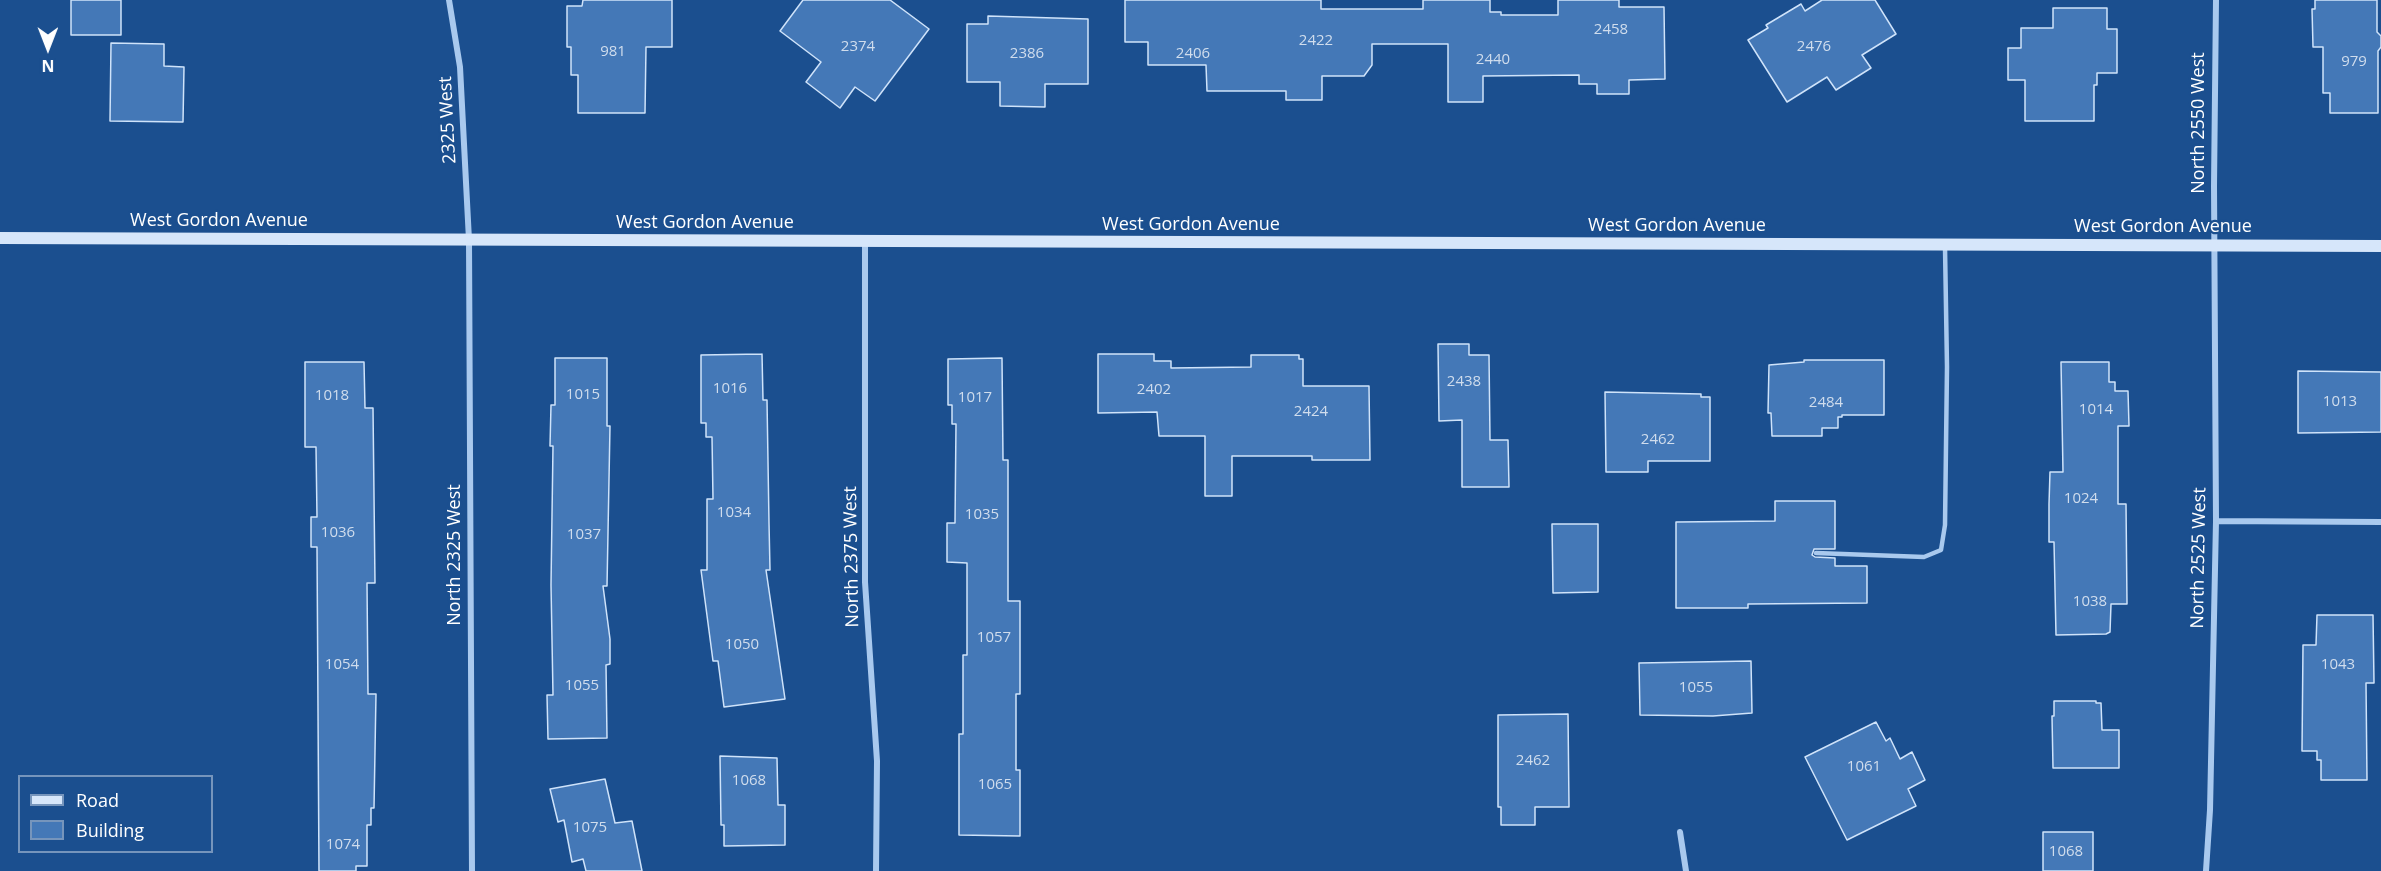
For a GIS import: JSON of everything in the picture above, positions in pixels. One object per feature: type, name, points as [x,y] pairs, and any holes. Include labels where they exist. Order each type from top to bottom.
[{"type":"main road","name":"West Gordon Avenue","points":[[0,238],[865,243],[2381,246]]},
{"type":"street","name":"2325 West","points":[[449,0],[460,67],[469,240]]},
{"type":"street","name":"North 2550 West","points":[[2215,246],[2216,0]]},
{"type":"street","name":"North 2325 West","points":[[469,240],[472,871]]},
{"type":"street","name":"North 2375 West","points":[[865,243],[865,582],[877,762],[876,871]]},
{"type":"street","name":"North 2525 West","points":[[2206,871],[2210,810],[2216,521],[2215,246]]},
{"type":"street","points":[[2216,521],[2381,522]]},
{"type":"street","points":[[1680,832],[1686,871]]},
{"type":"lane","points":[[1816,553],[1924,557],[1941,550],[1945,525],[1947,367],[1945,244]]},
{"type":"building","points":[[71,0],[121,0],[121,35],[71,35]]},
{"type":"building","points":[[583,0],[672,0],[672,47],[646,47],[645,113],[578,113],[578,75],[571,75],[571,47],[567,47],[567,6],[582,6]]},
{"type":"building","points":[[803,0],[890,0],[929,29],[875,101],[855,87],[840,108],[806,82],[821,62],[780,31]]},
{"type":"building","points":[[1125,0],[1321,0],[1321,9],[1423,9],[1423,0],[1490,0],[1490,12],[1501,12],[1501,15],[1558,15],[1558,0],[1619,0],[1619,7],[1664,7],[1665,79],[1629,80],[1629,94],[1597,94],[1597,84],[1579,84],[1579,75],[1483,76],[1483,102],[1448,102],[1448,44],[1372,44],[1372,65],[1364,76],[1322,76],[1322,100],[1286,100],[1286,91],[1207,91],[1206,65],[1148,65],[1148,42],[1125,42]]},
{"type":"building","points":[[1822,0],[1875,0],[1896,34],[1862,55],[1871,68],[1836,90],[1827,77],[1787,102],[1748,40],[1768,28],[1766,25],[1801,4],[1805,11]]},
{"type":"building","points":[[2315,0],[2377,0],[2377,32],[2381,36],[2381,47],[2378,51],[2378,113],[2330,113],[2330,93],[2323,93],[2323,47],[2313,47],[2312,9],[2315,9]]},
{"type":"building","points":[[2053,8],[2107,8],[2107,29],[2117,29],[2117,73],[2097,73],[2097,85],[2094,85],[2094,121],[2025,121],[2025,80],[2008,80],[2008,48],[2021,48],[2021,28],[2053,28]]},
{"type":"building","points":[[988,16],[1088,19],[1088,84],[1045,84],[1045,107],[1000,106],[1000,82],[967,82],[967,24],[988,24]]},
{"type":"building","points":[[111,43],[164,44],[164,66],[184,67],[183,122],[110,121]]},
{"type":"building","points":[[1438,344],[1469,344],[1469,355],[1489,355],[1490,440],[1508,440],[1509,487],[1462,487],[1462,420],[1439,421]]},
{"type":"building","points":[[762,354],[763,400],[767,400],[770,570],[766,570],[785,699],[724,707],[718,661],[713,661],[701,570],[707,570],[707,499],[713,499],[712,437],[706,437],[706,423],[701,423],[701,355]]},
{"type":"building","points":[[1098,354],[1154,354],[1154,361],[1171,361],[1171,368],[1251,367],[1251,355],[1299,355],[1299,359],[1303,359],[1303,386],[1369,386],[1370,460],[1312,460],[1312,456],[1232,456],[1232,496],[1205,496],[1205,436],[1159,436],[1157,412],[1098,413]]},
{"type":"building","points":[[555,358],[607,358],[607,426],[610,426],[607,586],[603,586],[610,639],[610,664],[606,665],[607,738],[548,739],[547,695],[553,695],[551,585],[553,446],[550,446],[551,405],[555,405]]},
{"type":"building","points":[[1002,358],[1003,460],[1008,460],[1008,601],[1020,601],[1020,694],[1016,694],[1016,770],[1020,770],[1020,836],[959,835],[959,734],[963,734],[963,655],[967,655],[967,563],[947,562],[947,523],[955,523],[956,424],[952,424],[952,405],[948,405],[948,359]]},
{"type":"building","points":[[1804,360],[1884,360],[1884,415],[1842,415],[1838,417],[1838,428],[1822,428],[1822,436],[1772,436],[1771,413],[1768,413],[1769,365],[1804,362]]},
{"type":"building","points":[[305,362],[364,362],[365,408],[373,408],[375,583],[367,583],[368,694],[376,694],[374,808],[371,808],[371,825],[367,825],[367,866],[356,866],[356,871],[319,871],[317,547],[311,547],[311,517],[317,517],[316,447],[305,447]]},
{"type":"building","points":[[2061,362],[2109,362],[2109,382],[2115,382],[2115,391],[2128,391],[2129,426],[2118,426],[2118,504],[2126,504],[2127,604],[2111,604],[2110,632],[2106,634],[2056,635],[2054,542],[2049,542],[2049,504],[2050,472],[2063,472]]},
{"type":"building","points":[[2298,371],[2381,372],[2381,432],[2298,433]]},
{"type":"building","points":[[1605,392],[1701,394],[1701,397],[1710,397],[1710,461],[1648,461],[1648,472],[1606,472]]},
{"type":"building","points":[[1775,501],[1835,501],[1835,549],[1814,549],[1812,555],[1835,558],[1835,566],[1867,566],[1867,603],[1748,604],[1748,608],[1676,608],[1676,522],[1775,521]]},
{"type":"building","points":[[1552,524],[1598,524],[1598,592],[1553,593]]},
{"type":"building","points":[[2317,615],[2373,615],[2374,683],[2366,683],[2367,780],[2321,780],[2321,760],[2317,760],[2317,751],[2302,751],[2303,645],[2316,645]]},
{"type":"building","points":[[1751,661],[1752,713],[1713,716],[1640,715],[1639,663]]},
{"type":"building","points":[[2054,701],[2101,703],[2102,730],[2119,730],[2119,768],[2053,768]]},
{"type":"building","points":[[1568,714],[1569,807],[1535,807],[1535,825],[1501,825],[1501,807],[1498,807],[1498,715]]},
{"type":"building","points":[[1876,722],[1886,741],[1890,738],[1900,759],[1912,752],[1925,780],[1908,789],[1916,806],[1847,840],[1805,757]]},
{"type":"building","points":[[720,756],[777,758],[778,805],[785,805],[785,845],[724,846],[724,825],[721,825]]},
{"type":"building","points":[[605,779],[615,823],[632,821],[642,871],[586,871],[583,859],[572,862],[564,820],[558,822],[550,789]]},
{"type":"building","points":[[2043,832],[2093,832],[2093,871],[2043,871]]}]
